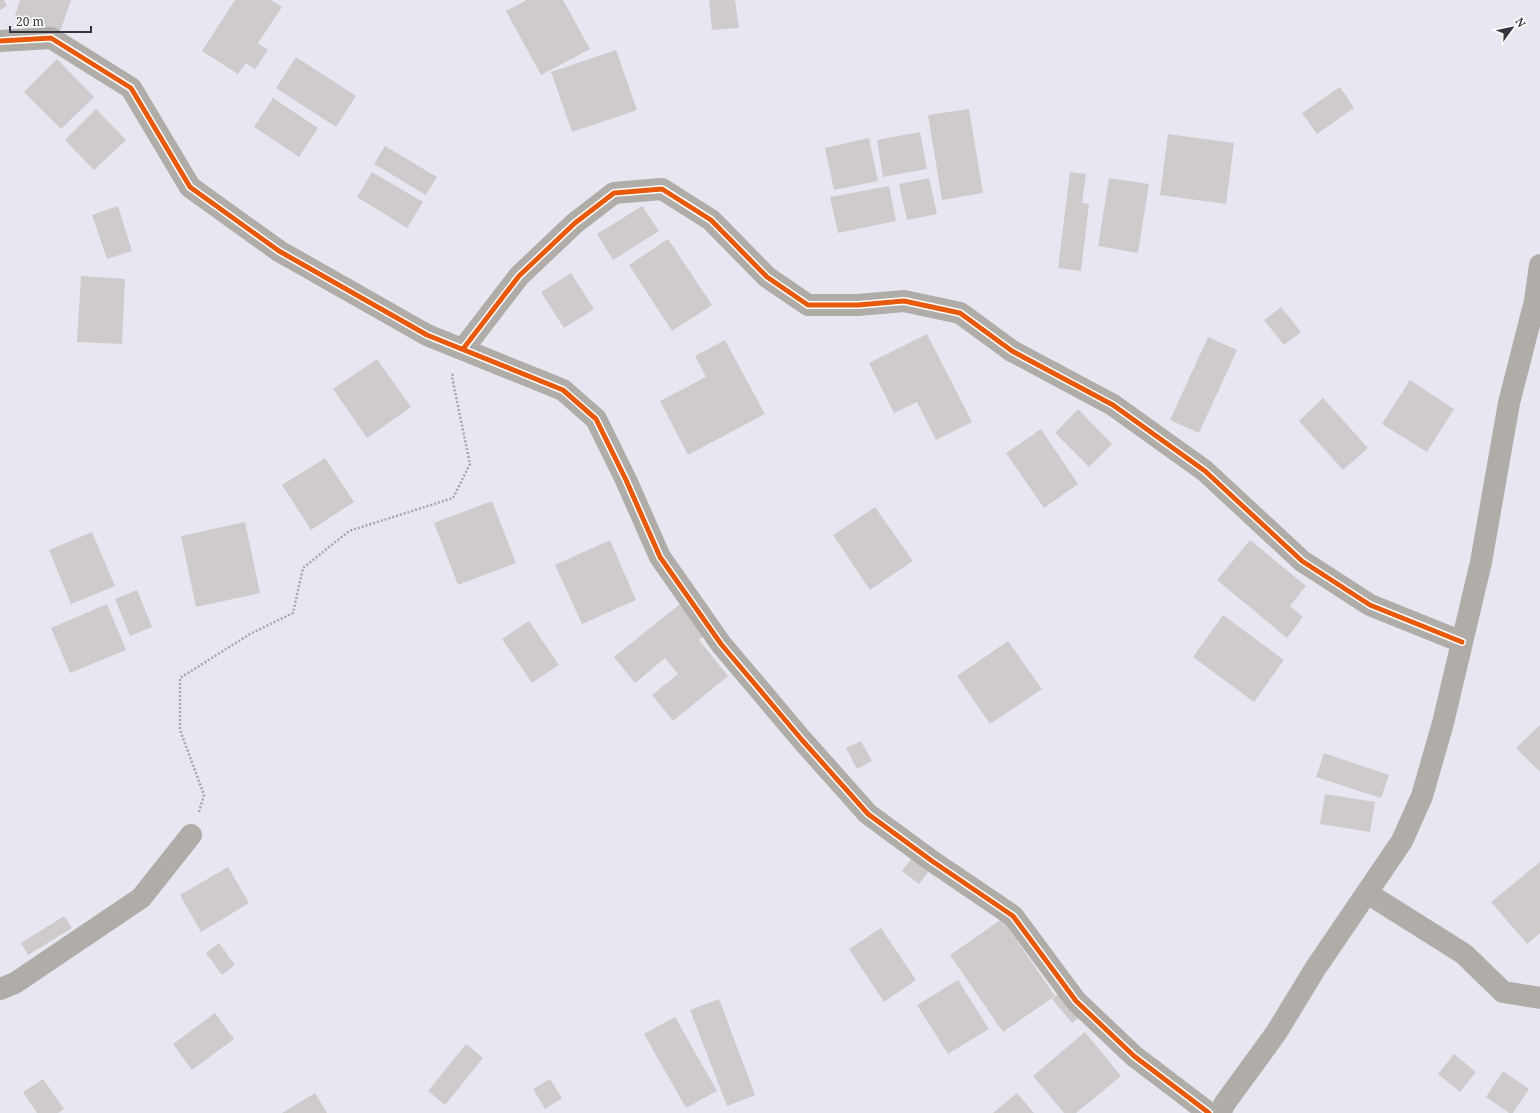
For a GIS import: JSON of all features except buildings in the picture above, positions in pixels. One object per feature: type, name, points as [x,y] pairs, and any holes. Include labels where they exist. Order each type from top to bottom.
[{"type":"street","points":[[0,41],[51,38],[131,88],[190,187],[279,251],[427,334],[563,390],[596,419],[626,480],[660,557],[721,644],[802,740],[868,814],[932,862],[1013,916],[1076,1001],[1134,1056],[1209,1113]]},
{"type":"street","points":[[463,349],[519,276],[575,223],[614,193],[662,189],[712,220],[767,277],[808,305],[858,305],[904,301],[960,313],[1012,351],[1113,404],[1205,471],[1302,562],[1370,605],[1462,642]]},
{"type":"street","points":[[1220,1113],[1225,1103],[1276,1032],[1315,969],[1402,841],[1422,796],[1443,723],[1481,562],[1509,403],[1534,302],[1540,265]]},
{"type":"street","points":[[0,989],[15,983],[141,898],[191,835]]},
{"type":"street","points":[[1367,893],[1464,954],[1503,992],[1540,998]]},
{"type":"path","points":[[191,835],[204,795],[180,730],[180,678],[250,634],[293,613],[303,568],[349,531],[453,498],[470,464],[452,377],[463,349]]},
{"type":"cycle path","points":[[0,41],[51,38],[131,88],[190,187],[279,251],[427,335],[563,390],[596,419],[626,480],[660,557],[721,644],[802,740],[868,814],[932,861],[1013,916],[1076,1001],[1134,1056],[1209,1113]]},
{"type":"cycle path","points":[[463,349],[519,276],[575,223],[614,193],[662,189],[711,220],[767,277],[808,305],[858,305],[904,301],[960,313],[1012,351],[1113,405],[1205,471],[1302,561],[1370,605],[1462,642]]}]
